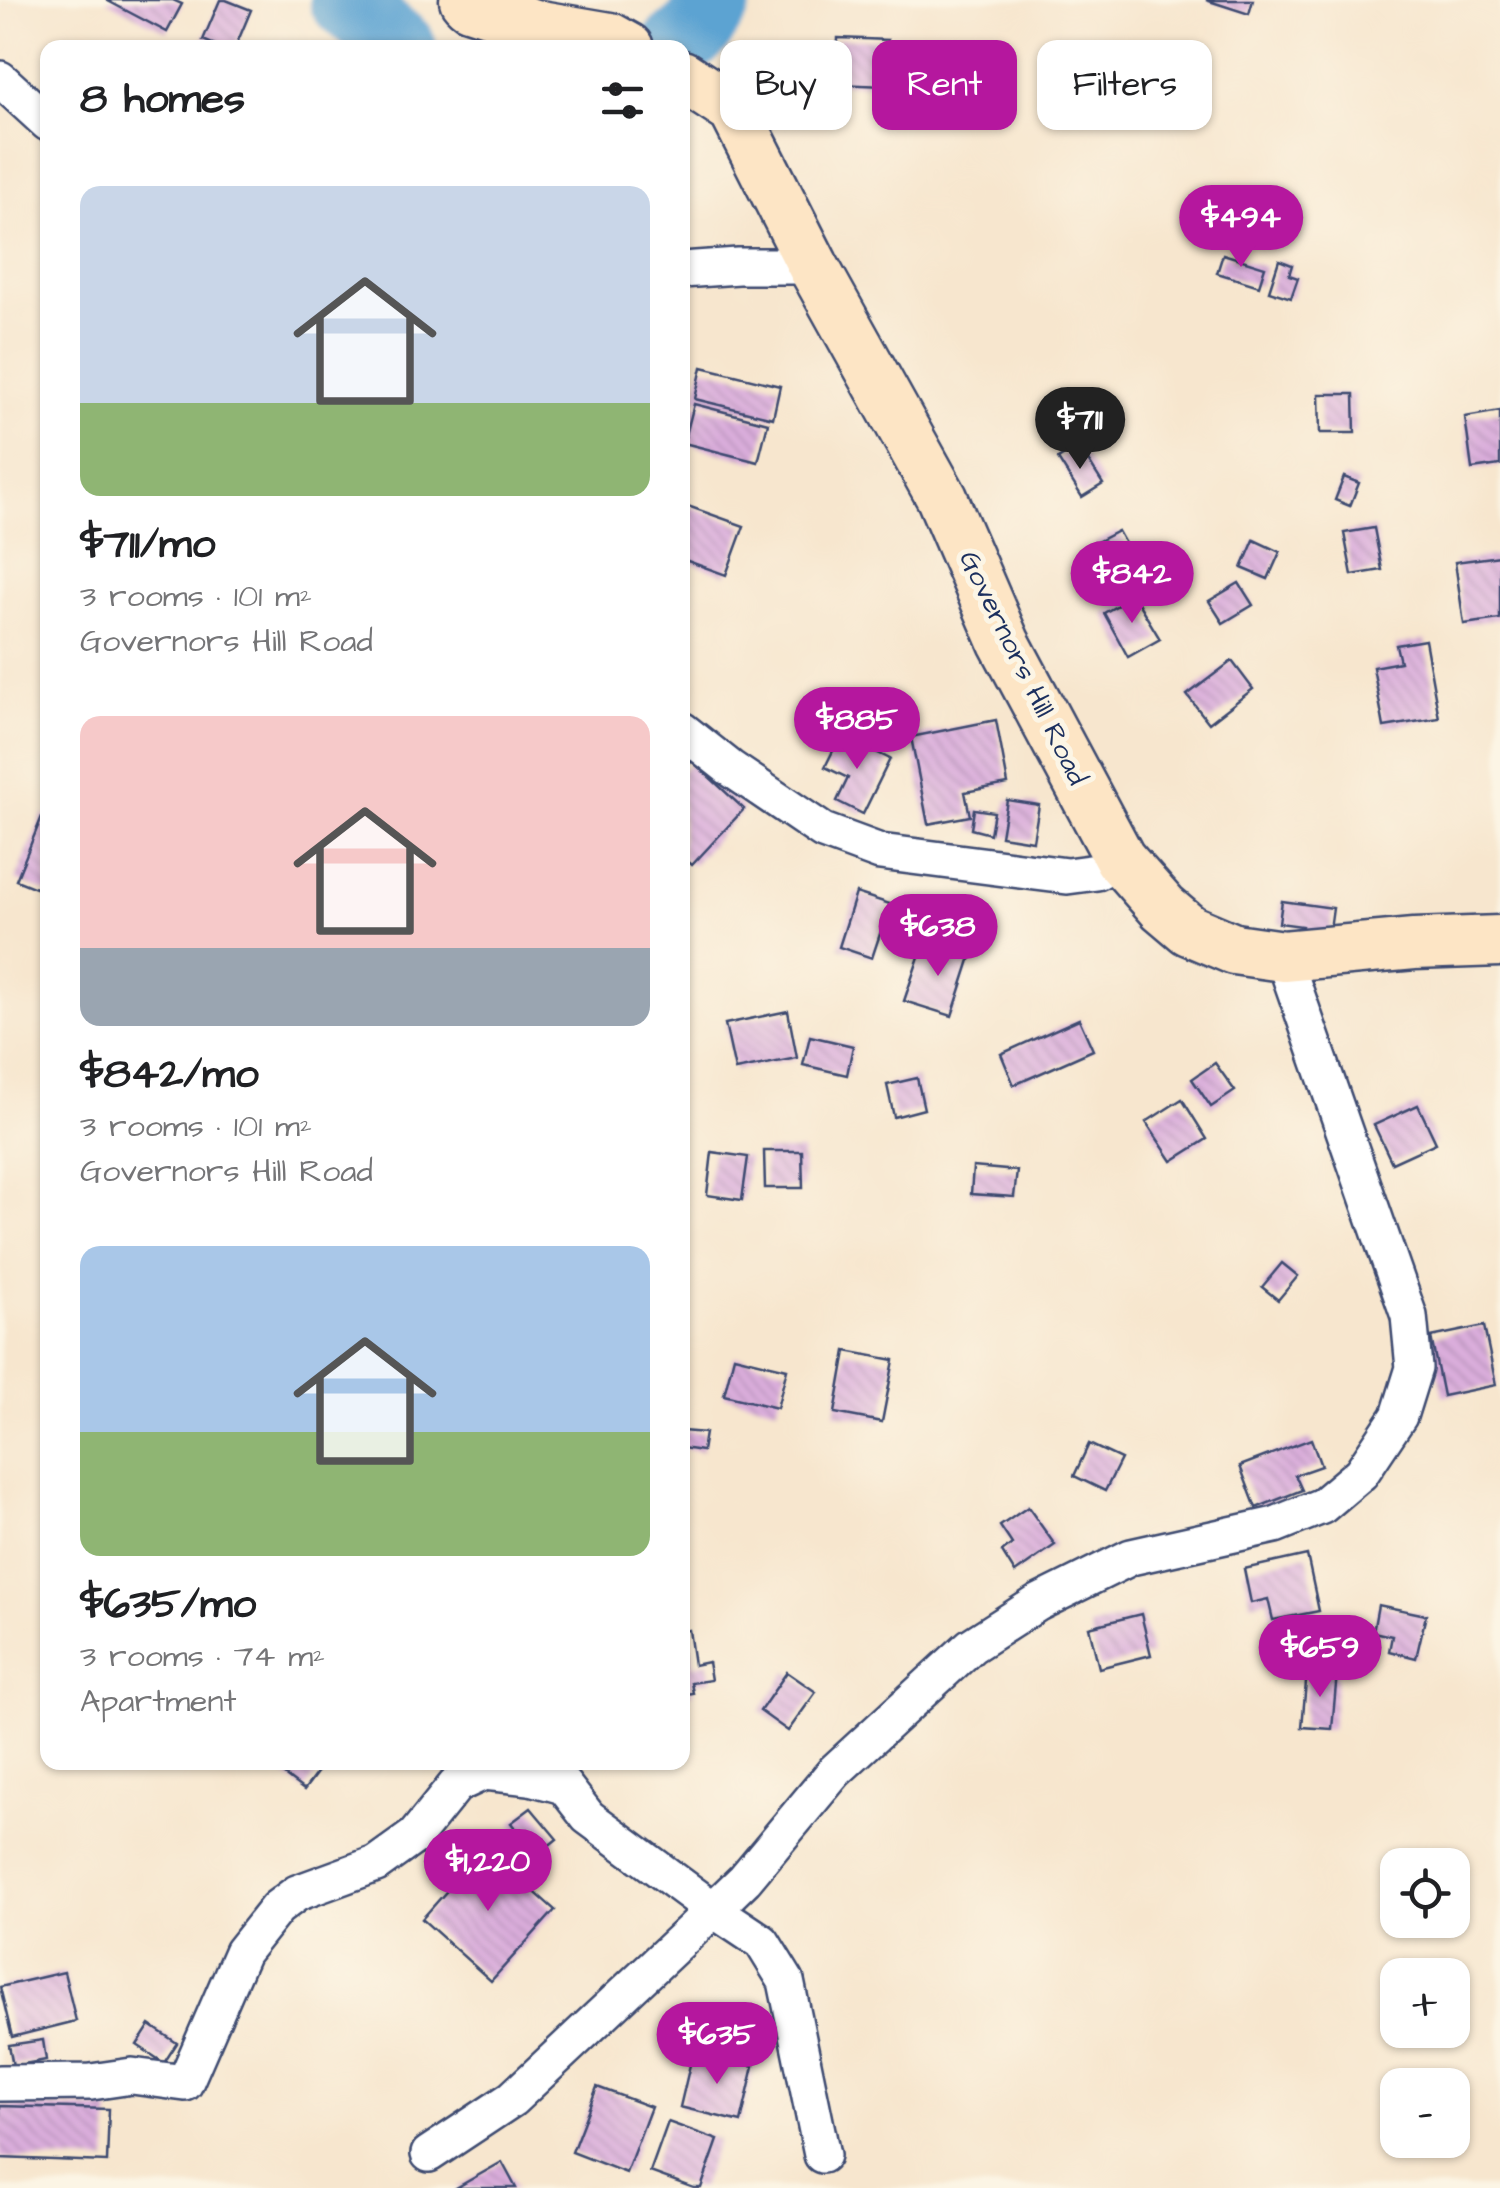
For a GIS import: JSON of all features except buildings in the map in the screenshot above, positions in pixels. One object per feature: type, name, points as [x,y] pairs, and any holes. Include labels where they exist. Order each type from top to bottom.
[{"type":"street","points":[[465,0],[534,26],[614,40]]},
{"type":"street","points":[[0,79],[40,115]]},
{"type":"street","name":"Governors Hill Road","points":[[690,81],[734,110],[812,266],[942,498],[1004,642],[1120,859],[1163,908],[1190,930],[1234,948],[1283,956],[1500,941]]},
{"type":"street","points":[[690,269],[812,266]]},
{"type":"street","points":[[690,736],[823,831],[880,852],[1068,876],[1097,872],[1120,859]]},
{"type":"street","points":[[429,2154],[512,2099],[714,1910],[836,1771],[970,1646],[1038,1603],[1131,1557],[1275,1525],[1322,1506],[1361,1474],[1399,1416],[1414,1368],[1410,1316],[1283,956]]},
{"type":"street","points":[[0,2083],[91,2082],[132,2076],[185,2083],[242,1952],[276,1908],[297,1893],[376,1864],[415,1836],[456,1785],[484,1772],[530,1776],[564,1786],[588,1817],[762,1942],[786,1981],[822,2155]]},
{"type":"waterway","points":[[345,0],[392,40]]},
{"type":"waterway","points":[[685,40],[698,29],[716,0]]}]
